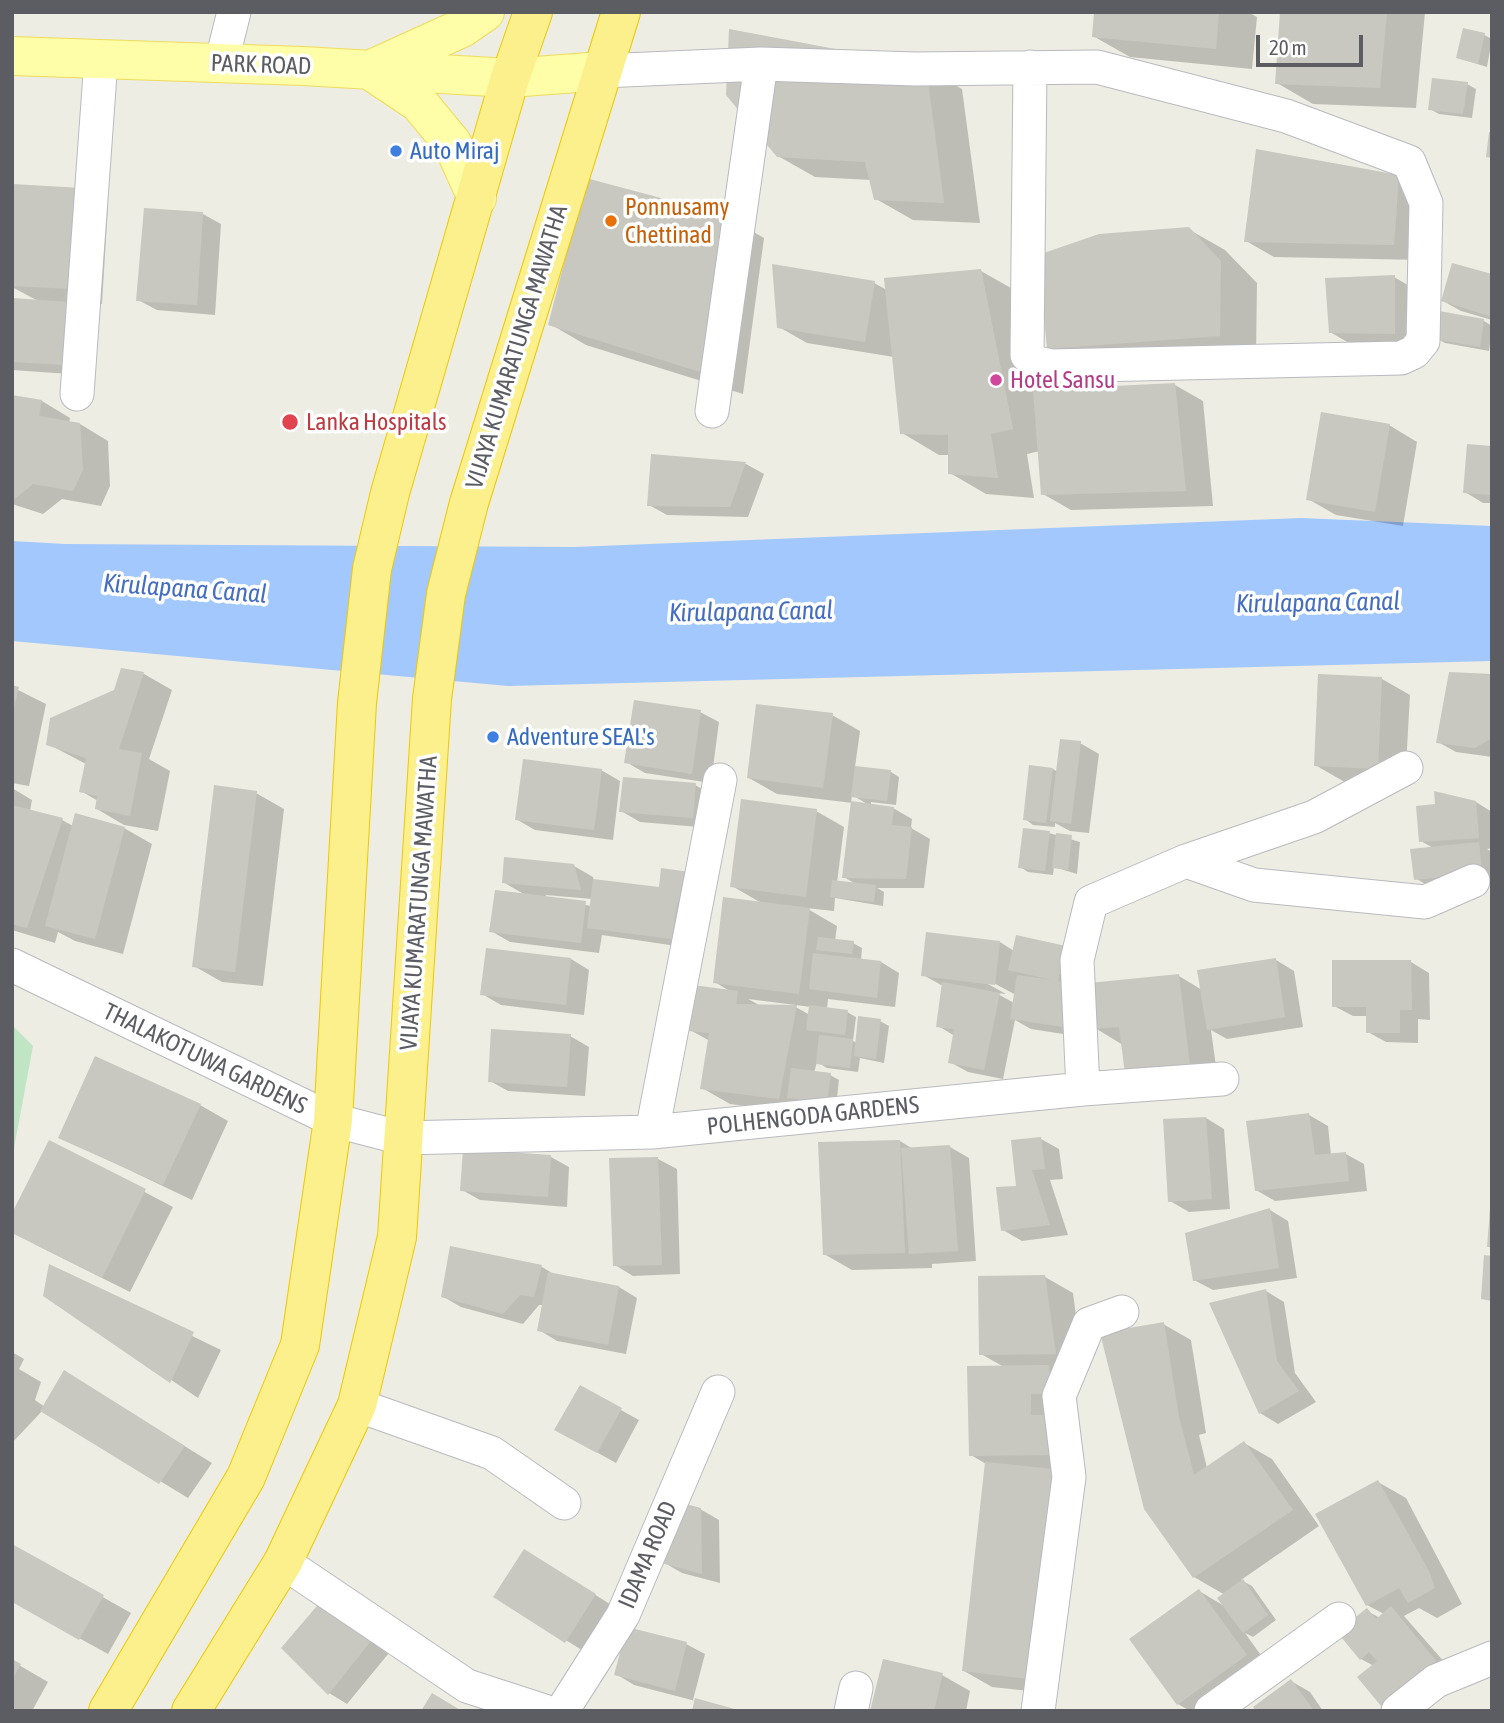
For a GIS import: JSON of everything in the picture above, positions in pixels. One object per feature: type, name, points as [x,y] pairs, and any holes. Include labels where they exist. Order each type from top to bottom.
[{"type":"highway","points":[[108,1711],[246,1477],[300,1345],[333,1120],[357,703],[372,569],[390,493],[510,78],[533,12]]},
{"type":"highway","name":"VIJAYA KUMARATUNGA MAWATHA","points":[[191,1711],[283,1562],[357,1405],[397,1237],[432,699],[446,594],[469,503],[621,12]]},
{"type":"main road","points":[[369,70],[462,28],[485,12]]},
{"type":"main road","name":"PARK ROAD","points":[[12,56],[510,78],[602,71]]},
{"type":"main road","points":[[369,70],[419,103],[452,144],[477,198]]},
{"type":"street","points":[[221,64],[234,12]]},
{"type":"street","points":[[77,394],[102,60]]},
{"type":"street","points":[[712,411],[761,64]]},
{"type":"street","points":[[602,71],[761,64],[916,69],[1030,67],[1097,67],[1286,116],[1409,162],[1426,203],[1423,341],[1414,352],[1401,358],[1064,366],[1037,363],[1027,355],[1030,67]]},
{"type":"street","points":[[1083,1089],[1077,960],[1091,902],[1186,861],[1314,817],[1406,768]]},
{"type":"street","points":[[652,1132],[720,780]]},
{"type":"street","points":[[1186,861],[1254,885],[1425,902],[1473,881]]},
{"type":"street","name":"THALAKOTUWA GARDENS","points":[[12,965],[333,1120],[402,1138]]},
{"type":"street","name":"POLHENGODA GARDENS","points":[[402,1138],[652,1132],[1083,1089],[1223,1079]]},
{"type":"street","points":[[1038,1711],[1069,1477],[1059,1396],[1089,1324],[1122,1312]]},
{"type":"street","name":"IDAMA ROAD","points":[[562,1711],[623,1615],[718,1392]]},
{"type":"street","points":[[357,1405],[492,1452],[564,1503]]},
{"type":"street","points":[[283,1562],[467,1686],[544,1711]]},
{"type":"street","points":[[1211,1711],[1339,1619]]},
{"type":"street","points":[[1398,1711],[1436,1681],[1492,1658]]},
{"type":"green space","points":[[12,1025],[33,1046],[12,1159]]},
{"type":"water","name":"Kirulapana Canal","points":[[1301,518],[1492,526],[1492,661],[508,686],[12,641],[12,541],[65,544],[574,547]]},
{"type":"building","points":[[1094,12],[1219,12],[1216,49],[1092,37]]},
{"type":"building","points":[[1280,12],[1387,12],[1380,88],[1275,84]]},
{"type":"building","points":[[1463,28],[1485,33],[1478,64],[1456,58]]},
{"type":"building","points":[[729,29],[926,66],[944,203],[874,200],[865,162],[777,157],[726,95]]},
{"type":"building","points":[[1432,78],[1468,82],[1463,114],[1428,110]]},
{"type":"building","points":[[1489,132],[1492,133],[1492,158],[1486,157]]},
{"type":"building","points":[[1256,149],[1399,175],[1394,245],[1244,242]]},
{"type":"building","points":[[586,178],[728,216],[707,374],[548,325]]},
{"type":"building","points":[[13,184],[81,188],[74,289],[12,286]]},
{"type":"building","points":[[144,208],[203,212],[197,305],[136,301]]},
{"type":"building","points":[[1189,227],[1221,261],[1220,336],[1047,349],[1038,255],[1099,234]]},
{"type":"building","points":[[1452,263],[1492,274],[1492,317],[1441,301]]},
{"type":"building","points":[[772,264],[875,281],[865,342],[777,328]]},
{"type":"building","points":[[981,269],[1013,429],[991,434],[998,478],[948,474],[948,435],[900,434],[884,278]]},
{"type":"building","points":[[1395,275],[1395,334],[1329,333],[1325,278]]},
{"type":"building","points":[[12,298],[70,302],[66,365],[12,362]]},
{"type":"building","points":[[1439,311],[1484,319],[1480,347],[1434,339]]},
{"type":"building","points":[[1175,383],[1186,491],[1041,495],[1033,390]]},
{"type":"building","points":[[12,395],[42,400],[39,416],[80,423],[83,470],[73,491],[33,484],[12,501]]},
{"type":"building","points":[[1321,412],[1390,424],[1375,512],[1306,500]]},
{"type":"building","points":[[1467,444],[1492,446],[1492,495],[1463,493]]},
{"type":"building","points":[[651,454],[746,462],[730,507],[647,506]]},
{"type":"building","points":[[121,668],[144,672],[119,749],[142,753],[130,816],[95,809],[97,796],[79,792],[86,758],[46,745],[50,718],[114,690]]},
{"type":"building","points":[[1449,672],[1492,674],[1492,738],[1475,748],[1436,743]]},
{"type":"building","points":[[1318,674],[1382,677],[1378,769],[1314,766]]},
{"type":"building","points":[[12,685],[19,687],[13,711],[12,711]]},
{"type":"building","points":[[634,700],[701,710],[692,774],[624,763]]},
{"type":"building","points":[[756,704],[833,713],[823,788],[747,778]]},
{"type":"building","points":[[1060,739],[1081,741],[1071,824],[1050,821]]},
{"type":"building","points":[[523,759],[602,769],[594,830],[515,820]]},
{"type":"building","points":[[1029,765],[1053,768],[1046,823],[1023,820]]},
{"type":"building","points":[[855,766],[891,770],[887,801],[851,797]]},
{"type":"building","points":[[623,777],[696,783],[693,818],[619,812]]},
{"type":"building","points":[[214,785],[257,791],[235,972],[192,967]]},
{"type":"building","points":[[1434,791],[1476,801],[1479,838],[1419,842],[1416,806],[1435,804]]},
{"type":"building","points":[[741,799],[817,809],[806,897],[730,887]]},
{"type":"building","points":[[851,801],[894,807],[892,825],[912,827],[906,879],[842,878]]},
{"type":"building","points":[[12,805],[63,818],[27,928],[12,924]]},
{"type":"building","points":[[75,813],[125,827],[95,939],[45,926]]},
{"type":"building","points":[[1023,828],[1050,831],[1045,871],[1018,868]]},
{"type":"building","points":[[1056,833],[1072,835],[1068,870],[1052,868]]},
{"type":"building","points":[[1479,842],[1482,873],[1414,880],[1410,849]]},
{"type":"building","points":[[504,857],[574,864],[581,890],[502,883]]},
{"type":"building","points":[[661,868],[697,873],[692,905],[677,903],[672,939],[587,928],[593,879],[659,887]]},
{"type":"building","points":[[832,880],[876,885],[874,902],[830,897]]},
{"type":"building","points":[[495,890],[586,901],[581,943],[489,932]]},
{"type":"building","points":[[723,897],[810,908],[799,994],[713,983]]},
{"type":"building","points":[[926,932],[1000,941],[995,985],[921,976]]},
{"type":"building","points":[[1016,935],[1066,946],[1058,981],[1077,984],[1070,1028],[1010,1019],[1017,975],[1053,980],[1008,970]]},
{"type":"building","points":[[818,937],[854,941],[852,954],[816,950]]},
{"type":"building","points":[[486,948],[571,958],[566,1005],[480,995]]},
{"type":"building","points":[[813,953],[881,961],[877,998],[809,989]]},
{"type":"building","points":[[1276,958],[1285,1017],[1207,1030],[1197,970]]},
{"type":"building","points":[[1332,960],[1411,960],[1412,1010],[1400,1010],[1400,1033],[1366,1033],[1366,1007],[1332,1007]]},
{"type":"building","points":[[1179,974],[1190,1066],[1125,1074],[1119,1027],[1093,1029],[1089,983]]},
{"type":"building","points":[[942,982],[1000,993],[984,1070],[948,1063],[954,1029],[936,1027]]},
{"type":"building","points":[[693,985],[738,991],[736,1004],[797,1005],[779,1099],[700,1089],[709,1033],[688,1031]]},
{"type":"building","points":[[809,1005],[848,1010],[845,1035],[806,1030]]},
{"type":"building","points":[[858,1016],[881,1019],[876,1059],[854,1056]]},
{"type":"building","points":[[491,1029],[571,1034],[567,1087],[488,1082]]},
{"type":"building","points":[[819,1035],[853,1039],[850,1068],[816,1064]]},
{"type":"building","points":[[95,1056],[201,1104],[163,1185],[58,1138]]},
{"type":"building","points":[[791,1068],[831,1073],[827,1102],[787,1098]]},
{"type":"building","points":[[1309,1113],[1315,1155],[1346,1152],[1349,1181],[1255,1191],[1246,1121]]},
{"type":"building","points":[[1206,1117],[1212,1199],[1168,1202],[1163,1119]]},
{"type":"building","points":[[1041,1137],[1045,1169],[1032,1170],[1050,1225],[1001,1231],[996,1187],[1016,1186],[1011,1140]]},
{"type":"building","points":[[49,1140],[146,1189],[102,1278],[12,1233],[12,1213]]},
{"type":"building","points":[[900,1140],[905,1253],[823,1255],[818,1142]]},
{"type":"building","points":[[950,1145],[958,1251],[909,1254],[901,1148]]},
{"type":"building","points":[[463,1149],[551,1155],[548,1197],[460,1191]]},
{"type":"building","points":[[658,1157],[662,1265],[613,1266],[609,1158]]},
{"type":"building","points":[[1270,1208],[1279,1268],[1193,1281],[1185,1233]]},
{"type":"building","points":[[1490,1208],[1492,1247],[1487,1247]]},
{"type":"building","points":[[450,1246],[542,1265],[534,1297],[520,1295],[503,1314],[441,1297]]},
{"type":"building","points":[[1484,1255],[1492,1256],[1492,1301],[1481,1299]]},
{"type":"building","points":[[49,1264],[194,1332],[170,1383],[43,1296]]},
{"type":"building","points":[[548,1272],[619,1286],[608,1345],[537,1331]]},
{"type":"building","points":[[1045,1275],[1056,1354],[979,1355],[978,1276]]},
{"type":"building","points":[[1266,1289],[1277,1361],[1299,1391],[1259,1414],[1209,1303]]},
{"type":"building","points":[[1164,1322],[1179,1417],[1194,1475],[1244,1441],[1293,1510],[1193,1578],[1144,1509],[1100,1333]]},
{"type":"building","points":[[1049,1365],[1050,1394],[1031,1394],[1031,1415],[1048,1415],[1049,1455],[969,1456],[967,1366]]},
{"type":"building","points":[[64,1370],[185,1446],[159,1484],[40,1411]]},
{"type":"building","points":[[580,1385],[622,1408],[597,1453],[554,1430]]},
{"type":"building","points":[[985,1462],[1053,1469],[1029,1679],[962,1671]]},
{"type":"building","points":[[1378,1480],[1429,1571],[1435,1588],[1408,1603],[1399,1588],[1366,1606],[1315,1514]]},
{"type":"building","points":[[678,1502],[701,1508],[702,1574],[661,1563]]},
{"type":"building","points":[[12,1544],[104,1595],[79,1640],[12,1602]]},
{"type":"building","points":[[524,1549],[596,1594],[565,1643],[493,1597]]},
{"type":"building","points":[[1243,1579],[1268,1615],[1243,1633],[1217,1598]]},
{"type":"building","points":[[1199,1589],[1247,1655],[1177,1705],[1129,1639]]},
{"type":"building","points":[[322,1600],[371,1641],[328,1695],[281,1648]]},
{"type":"building","points":[[1391,1606],[1436,1661],[1381,1706],[1357,1677],[1377,1661],[1369,1652],[1360,1660],[1337,1632],[1367,1608],[1376,1619]]},
{"type":"building","points":[[627,1627],[687,1642],[675,1691],[614,1675]]},
{"type":"building","points":[[12,1659],[21,1664],[12,1680]]},
{"type":"building","points":[[883,1659],[943,1673],[934,1711],[870,1711]]},
{"type":"building","points":[[1291,1679],[1314,1711],[1256,1711],[1253,1707]]},
{"type":"building","points":[[432,1693],[462,1711],[421,1711]]},
{"type":"building","points":[[695,1698],[738,1710],[738,1711],[692,1711]]},
{"type":"place","name":"Auto Miraj","points":[[396,151]]},
{"type":"place","name":"Ponnusamy Chettinad","points":[[611,221]]},
{"type":"place","name":"Hotel Sansu","points":[[996,380]]},
{"type":"place","name":"Lanka Hospitals","points":[[290,422]]},
{"type":"place","name":"Adventure SEAL's","points":[[493,737]]}]
